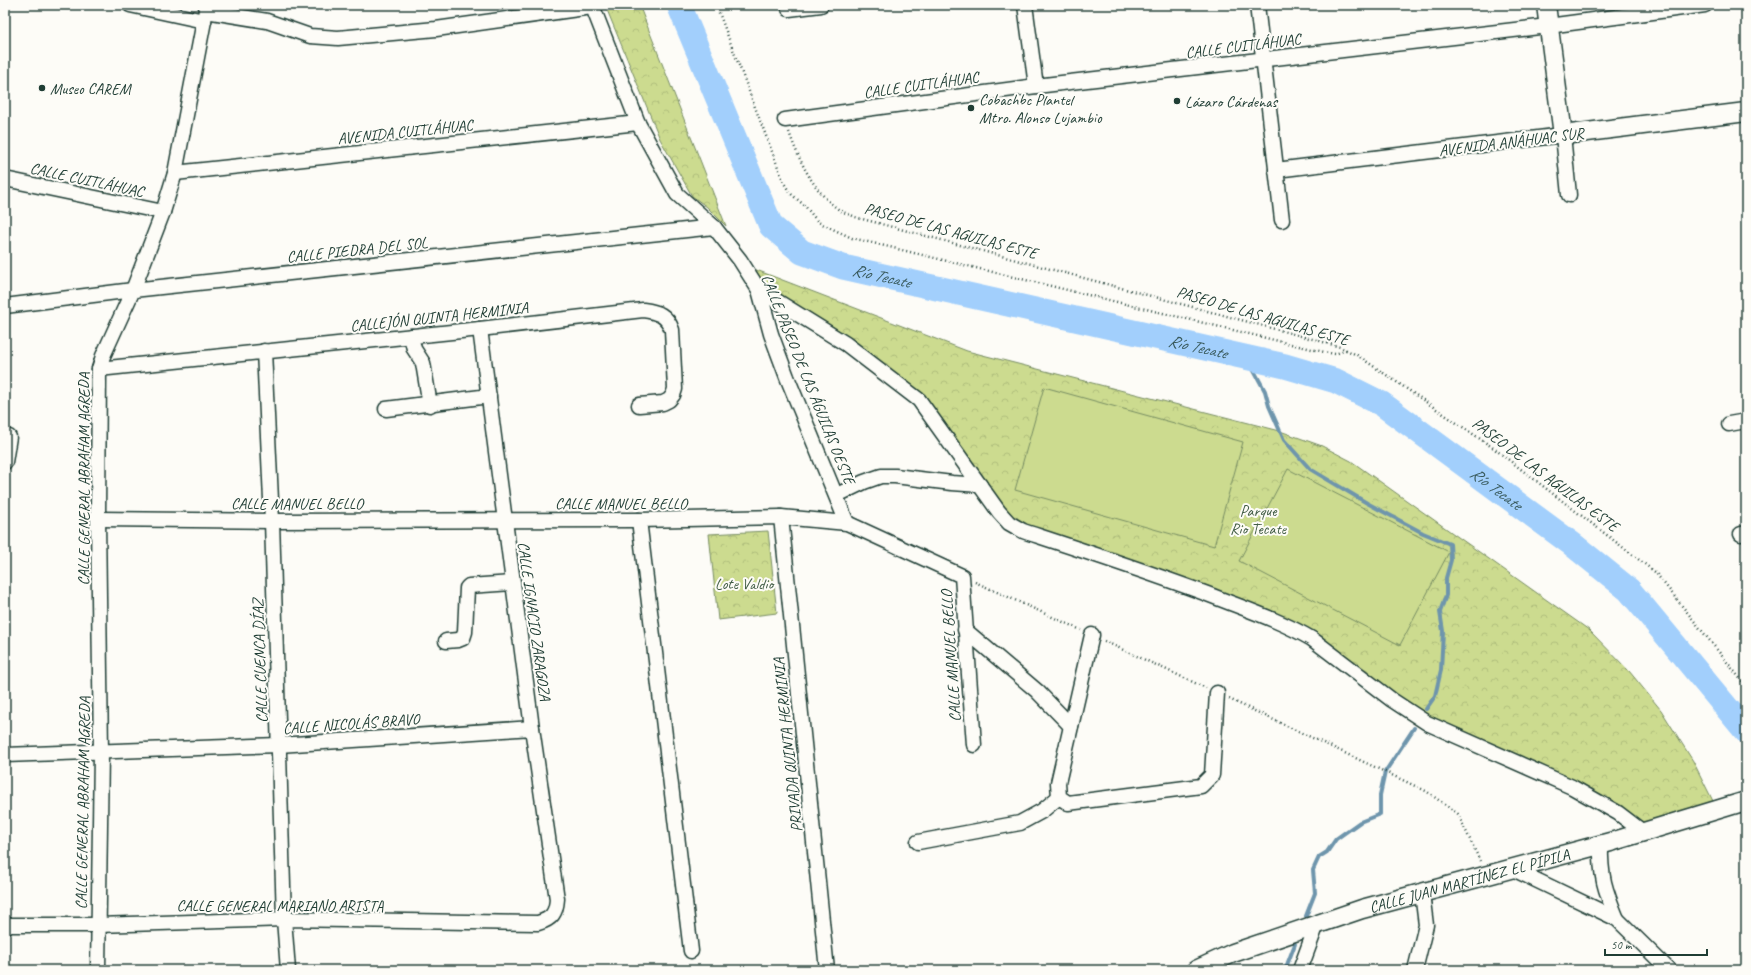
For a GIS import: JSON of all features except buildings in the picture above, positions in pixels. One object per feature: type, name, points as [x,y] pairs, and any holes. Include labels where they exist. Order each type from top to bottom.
[{"type":"main road","points":[[1546,5],[1563,135]]},
{"type":"main road","name":"AVENIDA ANÁHUAC SUR","points":[[1563,135],[1746,112]]},
{"type":"main road","name":"CALLE JUAN MARTÍNEZ EL PÍPILA","points":[[1196,970],[1233,953],[1362,909],[1601,844],[1746,801]]},
{"type":"street","points":[[130,5],[251,18],[267,21],[310,36],[338,38],[436,29],[592,6]]},
{"type":"street","points":[[789,9],[821,5]]},
{"type":"street","points":[[1026,5],[1036,86]]},
{"type":"street","points":[[1256,5],[1282,220]]},
{"type":"street","name":"CALLE CUITLÁHUAC","points":[[785,120],[1036,86],[1548,26],[1705,5]]},
{"type":"street","name":"CALLE PASEO DE LAS ÁGUILAS OESTE","points":[[592,6],[638,123],[677,194],[714,227],[740,260],[759,290],[787,377],[848,524]]},
{"type":"street","name":"CALLE GENERAL ABRAHAM AGREDA","points":[[98,970],[101,752],[98,519],[99,369],[103,356],[133,290],[163,212],[175,173],[206,12]]},
{"type":"street","name":"AVENIDA CUITLÁHUAC","points":[[175,173],[638,123]]},
{"type":"street","points":[[1563,135],[1569,195]]},
{"type":"street","name":"AVENIDA ANÁHUAC SUR","points":[[1276,170],[1563,135]]},
{"type":"street","name":"CALLE CUITLÁHUAC","points":[[5,179],[163,212]]},
{"type":"street","name":"CALLE PIEDRA DEL SOL","points":[[5,306],[133,290],[714,227]]},
{"type":"street","points":[[759,290],[846,344],[919,400],[1009,523],[1023,531],[1174,581],[1274,620],[1298,631],[1312,639],[1392,700],[1427,723],[1572,787],[1618,813],[1643,832]]},
{"type":"street","name":"CALLEJÓN QUINTA HERMINIA","points":[[99,369],[480,329],[643,310],[656,312],[663,315],[669,322],[672,330],[675,389],[669,400],[663,403],[639,405]]},
{"type":"street","name":"CALLE IGNACIO ZARAGOZA","points":[[480,329],[512,582],[557,898],[553,916]]},
{"type":"street","points":[[411,336],[414,349],[423,363],[430,405]]},
{"type":"street","name":"CALLE CUENCA DÍAZ","points":[[264,351],[272,521],[284,919],[288,970]]},
{"type":"street","points":[[386,409],[430,405],[489,396]]},
{"type":"street","points":[[1729,424],[1746,421]]},
{"type":"street","points":[[5,462],[9,437]]},
{"type":"street","points":[[837,495],[864,482],[881,476],[895,476],[980,485]]},
{"type":"street","name":"CALLE MANUEL BELLO","points":[[98,519],[272,521],[639,520],[782,517],[848,524],[962,576],[974,745]]},
{"type":"street","name":"PRIVADA QUINTA HERMINIA","points":[[782,517],[827,970]]},
{"type":"street","points":[[639,520],[691,951]]},
{"type":"street","points":[[446,641],[463,638],[466,632],[467,588],[469,586],[512,582]]},
{"type":"street","points":[[965,630],[1037,691],[1071,726]]},
{"type":"street","points":[[1059,797],[1058,783],[1092,635]]},
{"type":"street","points":[[1059,797],[1068,803],[1201,786],[1212,775],[1217,693]]},
{"type":"street","name":"CALLE NICOLÁS BRAVO","points":[[5,755],[279,745],[532,728]]},
{"type":"street","points":[[918,842],[1020,823],[1042,811],[1059,797]]},
{"type":"street","points":[[1601,844],[1600,867],[1604,885],[1617,919]]},
{"type":"street","points":[[1513,868],[1617,919],[1669,970]]},
{"type":"street","points":[[1415,970],[1426,925],[1422,893]]},
{"type":"street","name":"CALLE GENERAL MARIANO ARISTA","points":[[5,925],[98,925],[284,919],[538,923],[547,921],[553,916]]},
{"type":"street","points":[[1300,970],[1317,924]]},
{"type":"path","points":[[716,5],[784,183],[790,192],[805,206],[818,222],[852,238],[1324,352],[1335,354],[1347,350]]},
{"type":"path","name":"PASEO DE LAS AGUILAS ESTE","points":[[785,120],[796,152],[806,173],[838,210],[855,217],[1320,341],[1357,355],[1492,447],[1655,572],[1746,686]]},
{"type":"path","points":[[962,576],[1426,791],[1458,814],[1486,875]]},
{"type":"green space","points":[[605,5],[639,5],[726,226],[707,207],[692,196],[660,139]]},
{"type":"green space","name":"Parque Rio Tecate","points":[[746,266],[967,351],[1280,431],[1322,446],[1351,461],[1589,630],[1629,671],[1661,710],[1693,761],[1717,809],[1633,835],[1599,807],[1449,740],[1327,652],[1271,619],[1005,517],[942,423],[782,303]]},
{"type":"green space","points":[[1044,387],[1243,442],[1214,546],[1015,490]]},
{"type":"green space","points":[[1288,469],[1449,552],[1400,645],[1239,561]]},
{"type":"green space","name":"Lote Valdio","points":[[768,531],[777,613],[718,620],[709,534]]},
{"type":"waterway","name":"Río Tecate","points":[[679,5],[771,226],[802,252],[843,267],[1285,366],[1336,381],[1382,404],[1572,544],[1629,590],[1746,731]]},
{"type":"waterway","points":[[1242,356],[1252,367],[1265,391],[1269,406],[1284,440],[1310,469],[1367,503],[1423,533],[1450,544],[1451,560],[1446,578],[1446,595],[1440,612],[1443,631],[1441,670],[1435,696],[1426,709]]},
{"type":"waterway","points":[[1306,916],[1315,893],[1313,870],[1319,857],[1327,852],[1336,839],[1360,822],[1380,814],[1380,795],[1385,772],[1414,728]]},
{"type":"waterway","points":[[1285,970],[1295,944]]},
{"type":"place","name":"Museo CAREM","points":[[42,88]]},
{"type":"place","name":"Lázaro Cárdenas","points":[[1177,101]]},
{"type":"place","name":"Cobachbc Plantel Mtro. Alonso Lujambio","points":[[971,108]]}]
